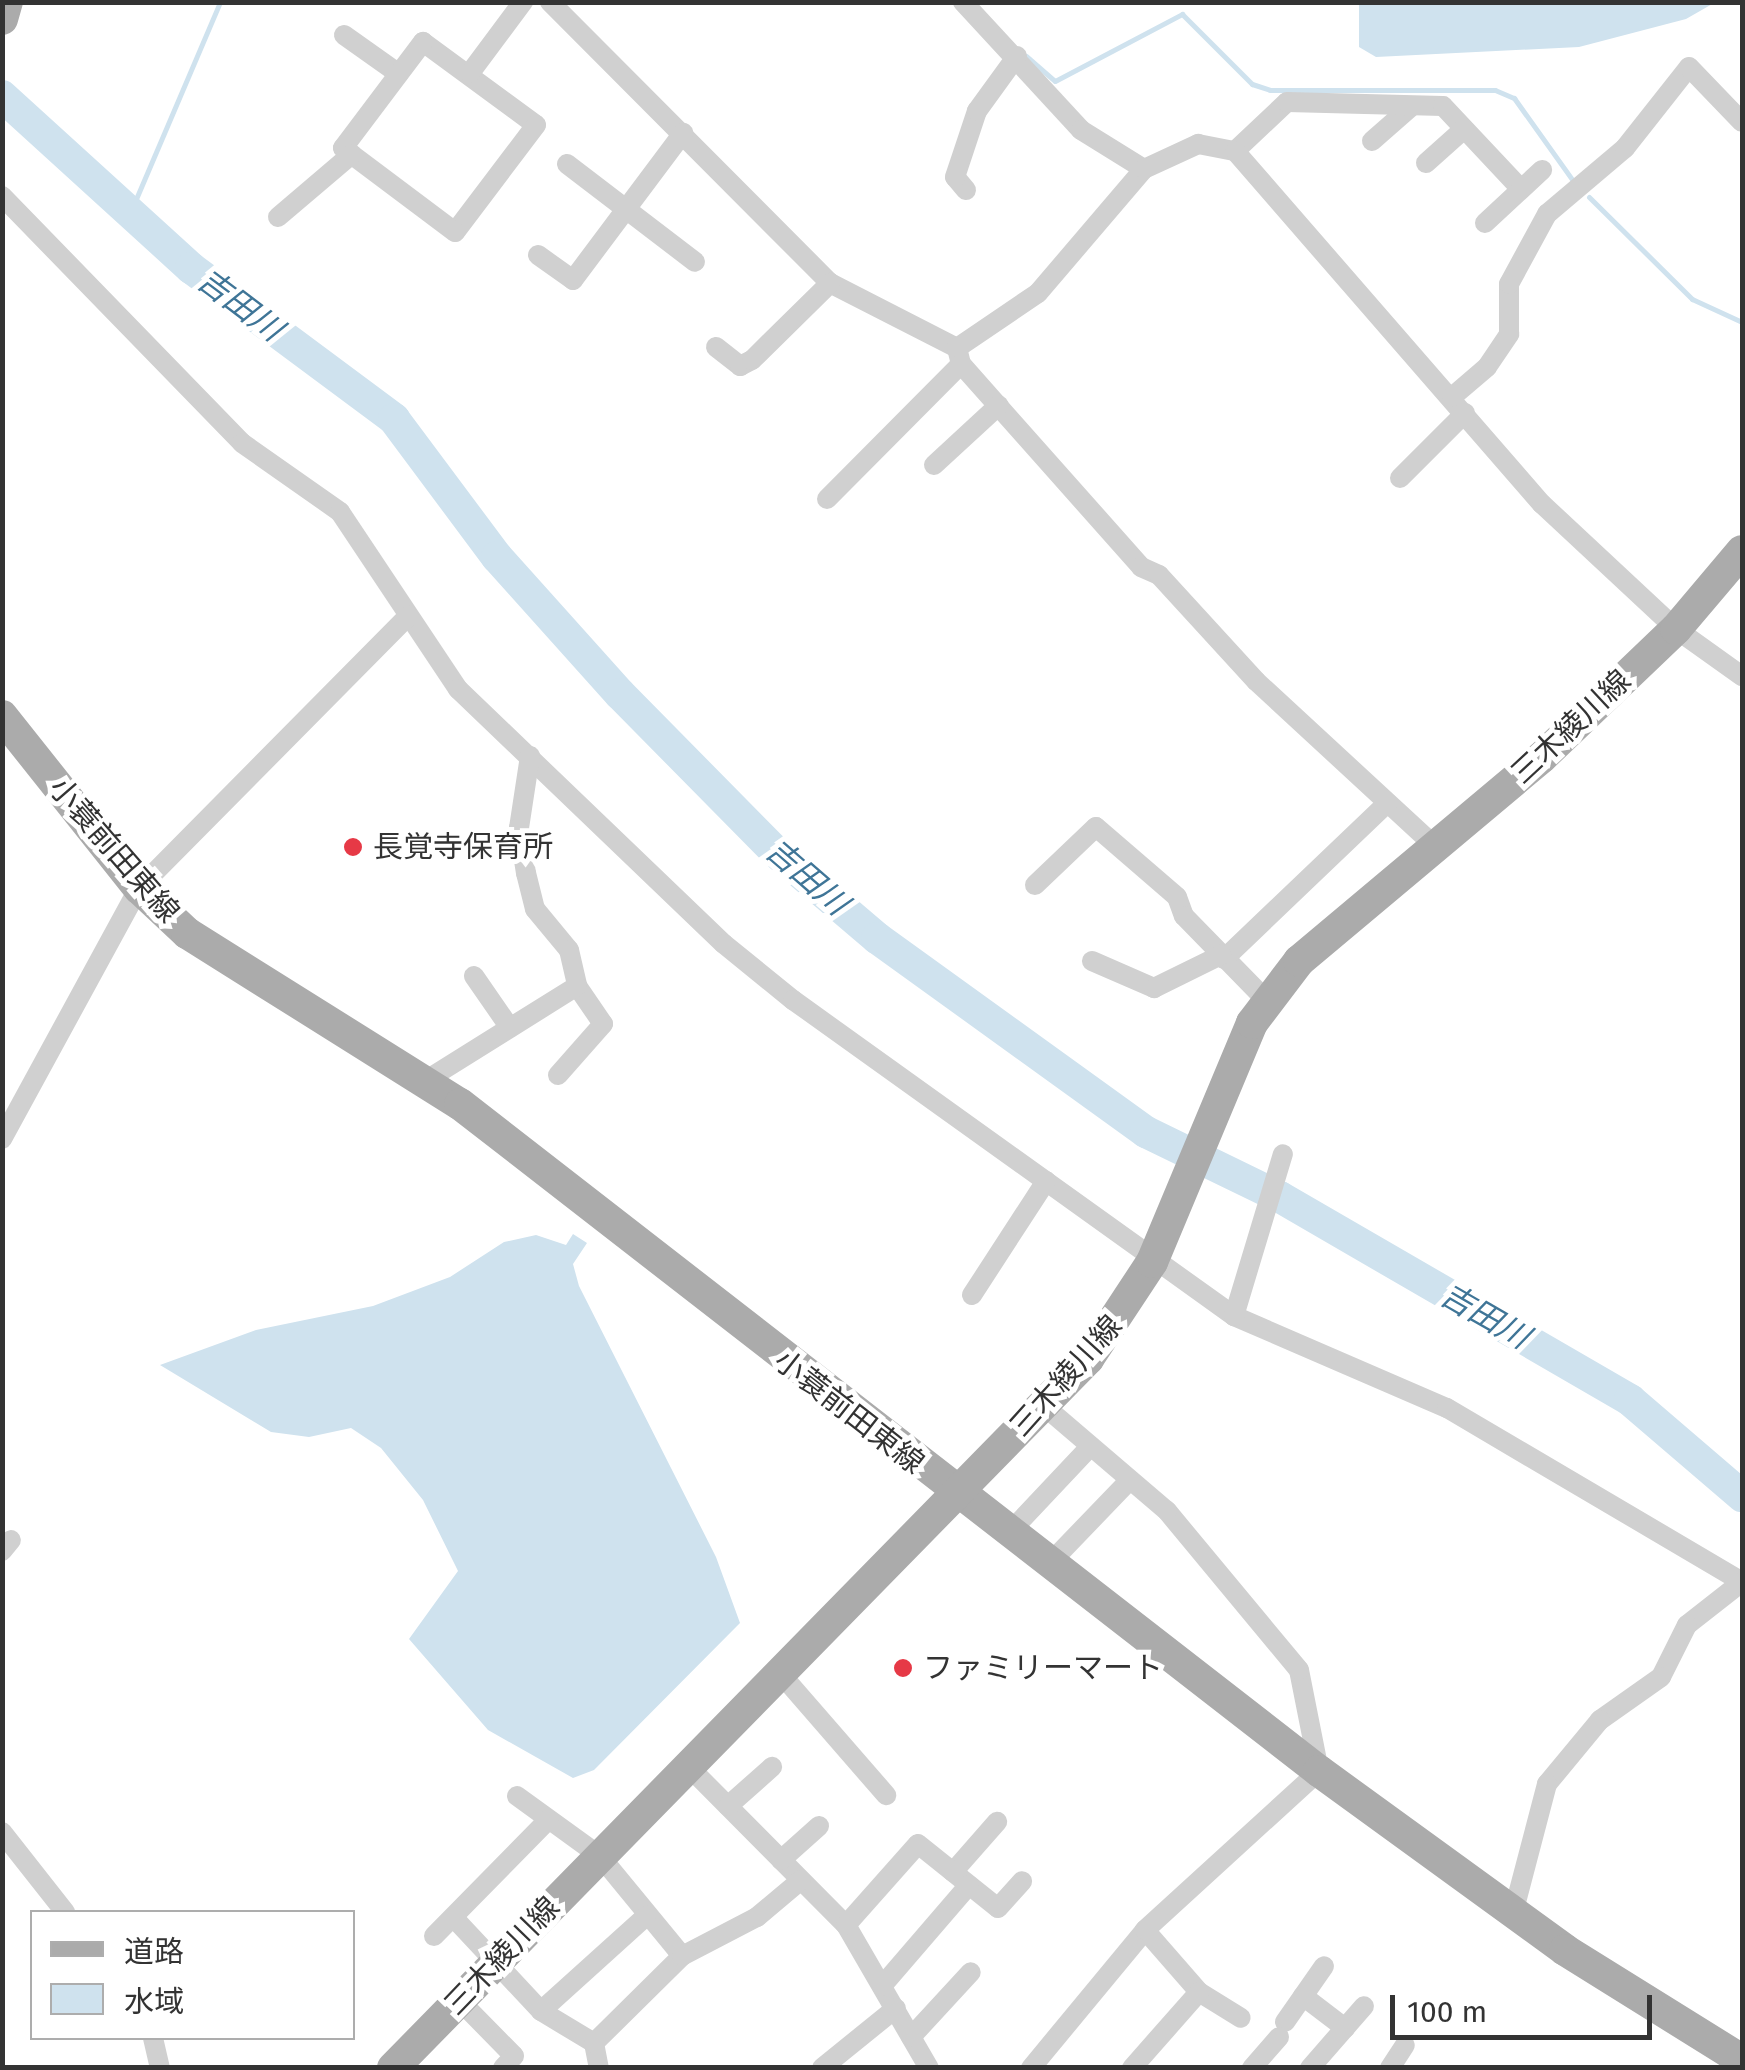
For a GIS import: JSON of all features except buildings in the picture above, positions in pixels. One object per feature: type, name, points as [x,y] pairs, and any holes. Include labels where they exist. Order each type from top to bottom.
[{"type":"main road","points":[[2,20],[8,2]]},
{"type":"main road","name":"三木綾川線","points":[[392,2068],[956,1496],[1116,1323],[1152,1262],[1211,1119],[1267,1001],[1324,936],[1542,757],[1676,629],[1742,551]]},
{"type":"main road","name":"小蓑前田東線","points":[[2,716],[139,888],[236,967],[425,1080],[956,1496],[1319,1771],[1513,1914],[1742,2060]]},
{"type":"street","points":[[470,74],[523,2]]},
{"type":"street","points":[[550,2],[830,283],[959,356],[1141,567],[1159,575],[1256,681],[1434,845]]},
{"type":"street","points":[[964,2],[1081,130],[1144,169]]},
{"type":"street","points":[[344,35],[400,74]]},
{"type":"street","points":[[424,42],[536,124],[455,232],[343,148],[400,74],[424,42]]},
{"type":"street","points":[[966,190],[955,178],[977,111],[1016,56]]},
{"type":"street","points":[[1400,478],[1509,334],[1510,284],[1547,214],[1626,148],[1689,67],[1742,122]]},
{"type":"street","points":[[1235,151],[1287,102],[1442,106],[1520,189]]},
{"type":"street","points":[[1372,140],[1412,106]]},
{"type":"street","points":[[1426,164],[1464,129]]},
{"type":"street","points":[[538,256],[573,280],[684,133]]},
{"type":"street","points":[[827,500],[959,356],[1038,294],[1144,169],[1198,144],[1235,151],[1542,504],[1676,629],[1742,676]]},
{"type":"street","points":[[278,216],[352,154]]},
{"type":"street","points":[[568,164],[695,262]]},
{"type":"street","points":[[1485,223],[1542,170]]},
{"type":"street","points":[[2,196],[242,443],[340,512],[458,689],[724,944],[1152,1262],[1234,1316],[1447,1408],[1742,1582],[1686,1625],[1661,1677],[1600,1720],[1547,1784],[1513,1914]]},
{"type":"street","points":[[716,348],[740,366],[752,360],[830,283]]},
{"type":"street","points":[[934,465],[1000,405]]},
{"type":"street","points":[[2,1139],[139,888],[408,616]]},
{"type":"street","points":[[530,756],[520,828],[526,873],[536,909],[569,950],[577,986],[602,1024],[558,1075]]},
{"type":"street","points":[[1092,961],[1154,988],[1223,957],[1387,802]]},
{"type":"street","points":[[1035,885],[1096,827],[1176,898],[1223,957],[1267,1001]]},
{"type":"street","points":[[474,976],[510,1028]]},
{"type":"street","points":[[425,1080],[577,986]]},
{"type":"street","points":[[1234,1316],[1282,1161]]},
{"type":"street","points":[[972,1294],[1046,1181]]},
{"type":"street","points":[[1031,2068],[1062,2021],[1146,1930],[1319,1771],[1299,1670],[1167,1511],[1128,1482],[1043,1405]]},
{"type":"street","points":[[1007,1535],[1091,1446]]},
{"type":"street","points":[[1048,1566],[1128,1482]]},
{"type":"street","points":[[780,1673],[886,1795]]},
{"type":"street","points":[[688,1766],[846,1925],[896,2008],[920,2064]]},
{"type":"street","points":[[728,1806],[772,1767]]},
{"type":"street","points":[[516,1796],[600,1856],[682,1956]]},
{"type":"street","points":[[434,1936],[548,1820]]},
{"type":"street","points":[[882,1986],[961,1879],[997,1822]]},
{"type":"street","points":[[781,1860],[818,1826]]},
{"type":"street","points":[[2,1832],[64,1910]]},
{"type":"street","points":[[846,1925],[918,1844],[998,1908],[1022,1881]]},
{"type":"street","points":[[594,2043],[682,1956],[757,1917],[801,1880]]},
{"type":"street","points":[[541,2011],[646,1916]]},
{"type":"street","points":[[454,1918],[541,2011],[594,2043],[599,2068]]},
{"type":"street","points":[[1146,1930],[1199,1992],[1241,2018]]},
{"type":"street","points":[[1252,2068],[1324,1966]]},
{"type":"street","points":[[911,2038],[971,1972]]},
{"type":"street","points":[[1132,2068],[1199,1992]]},
{"type":"street","points":[[1303,1996],[1345,2028]]},
{"type":"street","points":[[459,2000],[514,2056],[503,2068]]},
{"type":"street","points":[[1317,2066],[1364,2006]]},
{"type":"street","points":[[822,2068],[896,2008]]},
{"type":"street","points":[[153,2040],[160,2068]]},
{"type":"street","points":[[1390,2068],[1405,2045]]},
{"type":"water","points":[[1359,2],[1714,3],[1686,19],[1579,47],[1376,57],[1359,47]]},
{"type":"water","points":[[573,1234],[587,1243],[573,1264],[579,1286],[716,1557],[740,1623],[594,1770],[573,1778],[488,1730],[409,1639],[458,1571],[423,1500],[381,1448],[351,1428],[309,1437],[271,1432],[160,1365],[256,1330],[373,1306],[450,1277],[504,1242],[536,1235],[566,1245]]},
{"type":"waterway","points":[[130,213],[220,2]]},
{"type":"waterway","points":[[1026,56],[1055,81],[1182,14],[1252,84],[1270,90],[1495,90],[1514,98],[1574,182]]},
{"type":"waterway","name":"吉田川","points":[[2,96],[191,268],[394,419],[497,557],[620,694],[776,852],[877,938],[1146,1132],[1280,1197],[1630,1400],[1742,1496]]},
{"type":"waterway","points":[[1589,197],[1692,299],[1742,322]]},
{"type":"place","name":"長覚寺保育所","points":[[353,847]]},
{"type":"place","name":"ファミリーマート","points":[[903,1668]]}]
